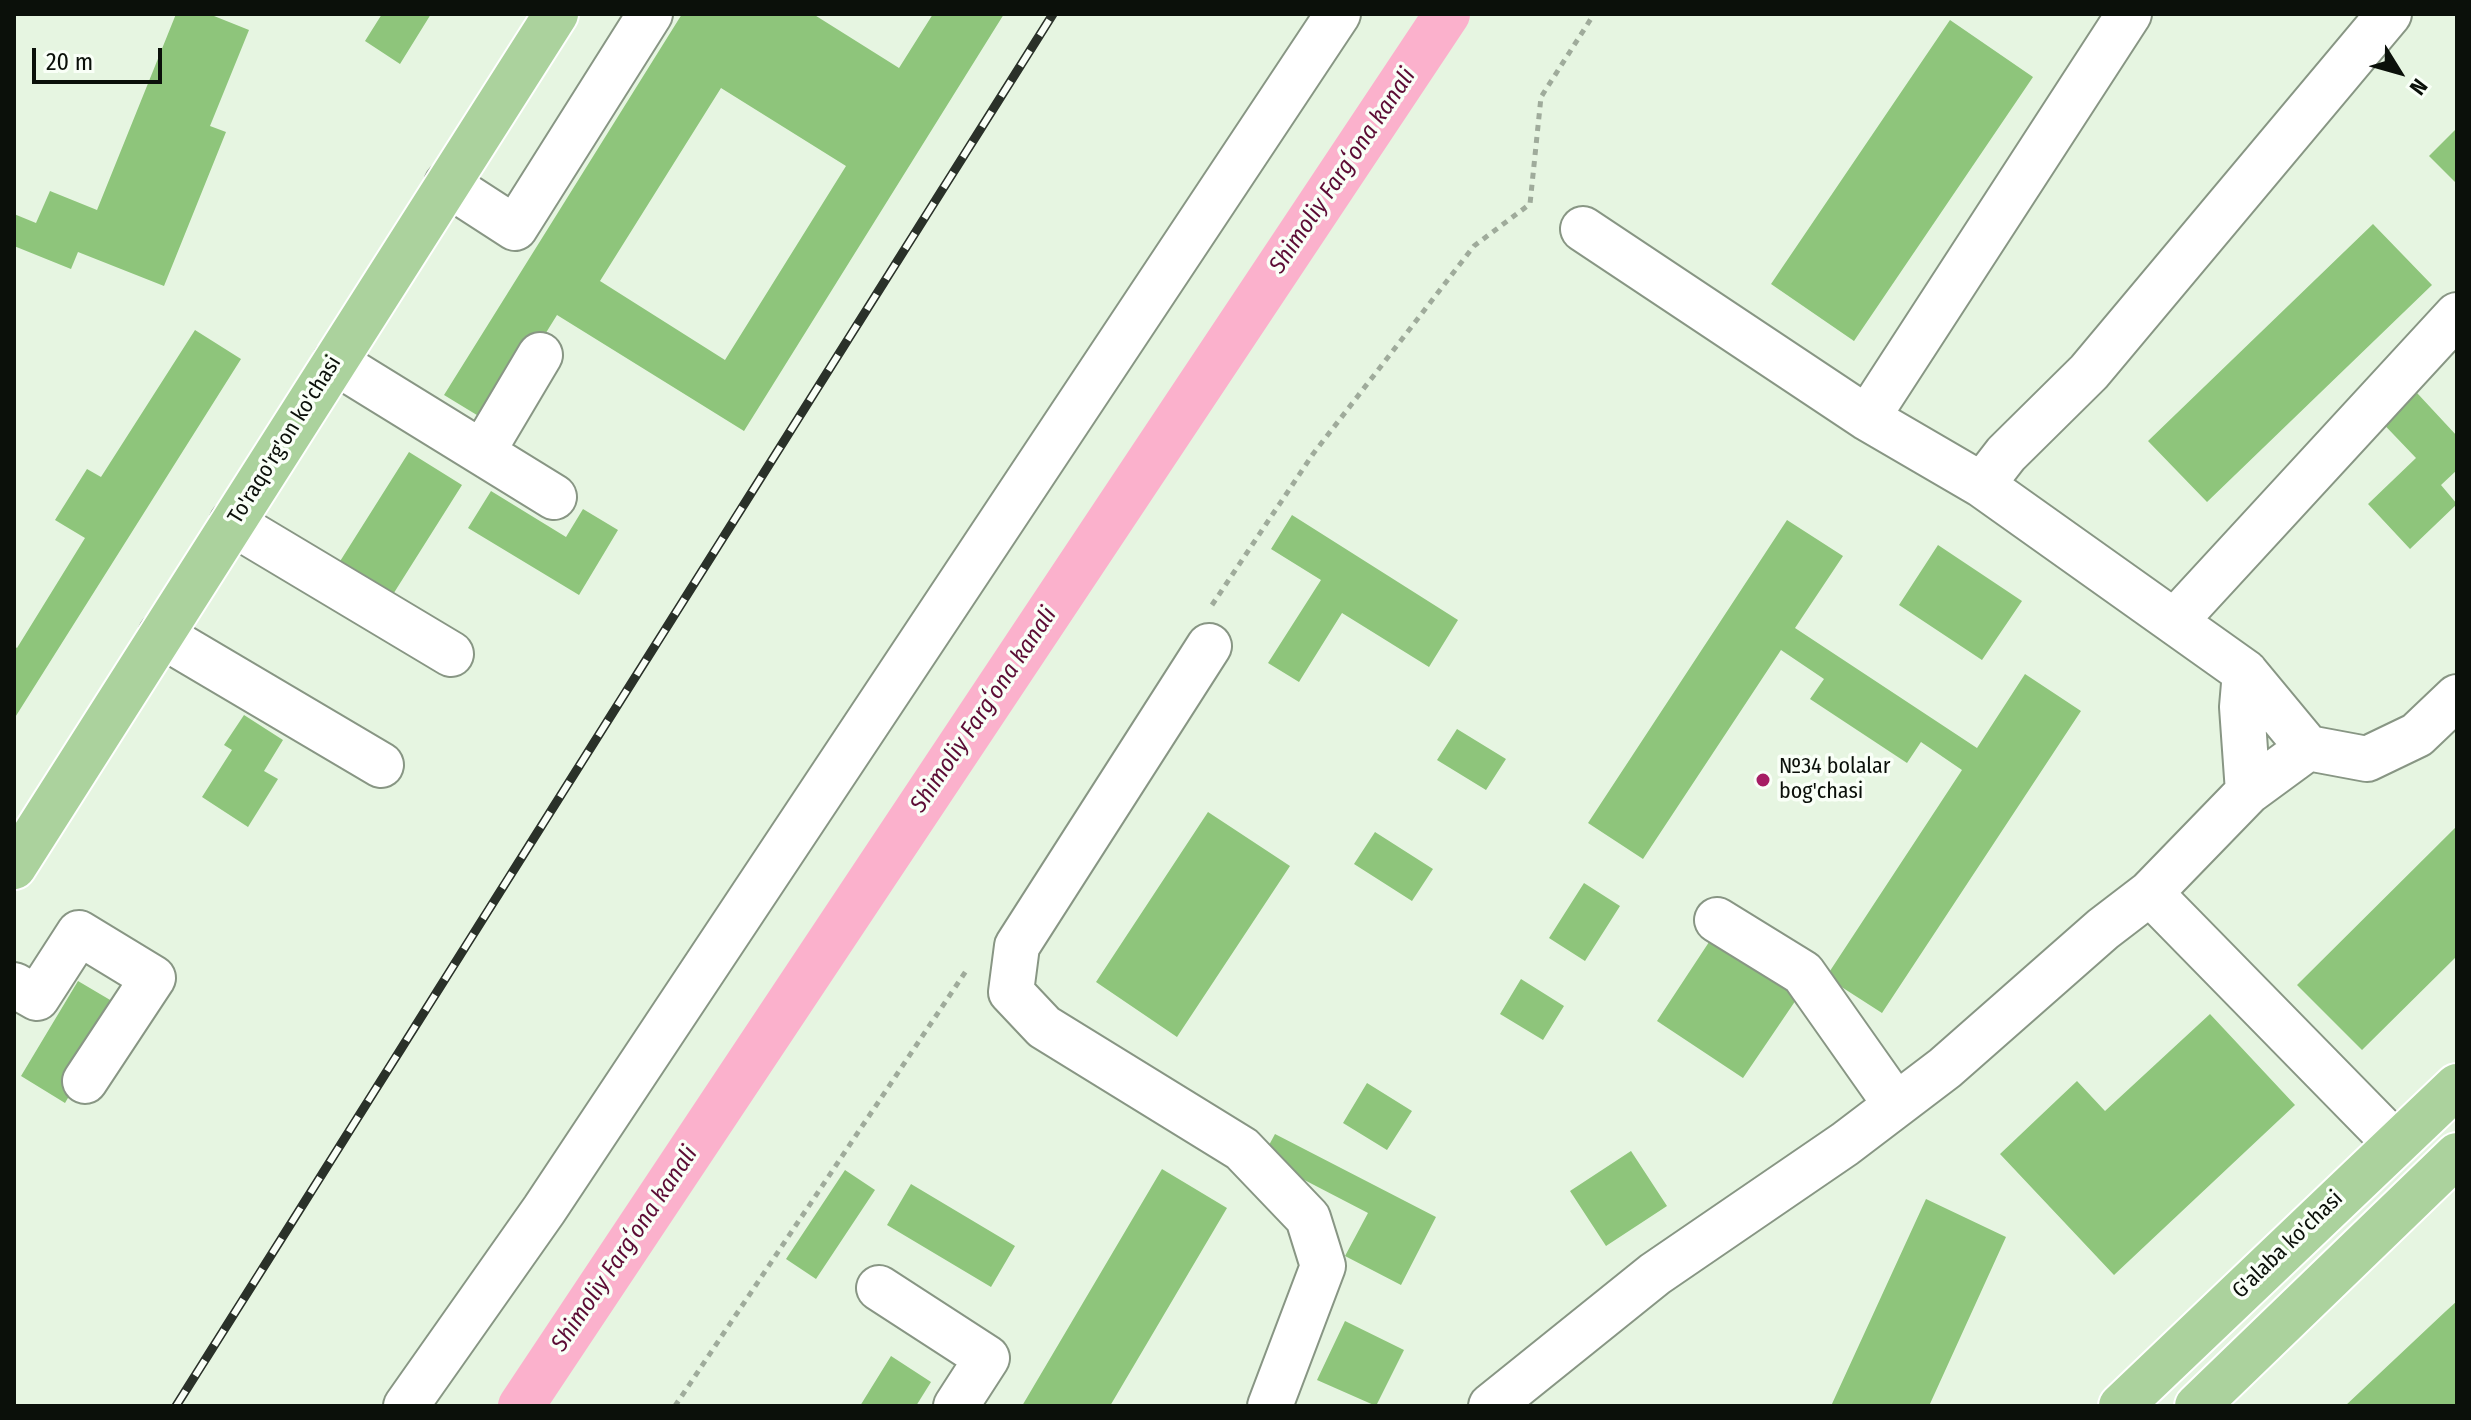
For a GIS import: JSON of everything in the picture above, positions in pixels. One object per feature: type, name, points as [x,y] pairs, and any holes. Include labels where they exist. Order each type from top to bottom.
[{"type":"main road","name":"To'raqo'rg'on ko'chasi","points":[[14,867],[556,14]]},
{"type":"main road","name":"G'alaba ko'chasi","points":[[2121,1406],[2394,1142],[2457,1086]]},
{"type":"main road","points":[[2197,1406],[2457,1155]]},
{"type":"street","points":[[447,184],[515,228],[650,14]]},
{"type":"street","points":[[406,1406],[544,1210],[1338,14]]},
{"type":"street","points":[[1867,418],[2129,14]]},
{"type":"street","points":[[1982,485],[2006,454],[2089,372],[2389,14]]},
{"type":"street","points":[[1583,229],[1867,418],[1982,485],[2175,621],[2245,672],[2308,748],[2367,759],[2417,735],[2457,697]]},
{"type":"street","points":[[2175,621],[2457,315]]},
{"type":"street","points":[[483,451],[540,355]]},
{"type":"street","points":[[335,362],[554,497]]},
{"type":"street","points":[[232,523],[451,654]]},
{"type":"street","points":[[161,635],[381,765]]},
{"type":"street","points":[[1209,646],[1017,946],[1011,992],[1044,1027],[1242,1149],[1308,1218],[1323,1266],[1270,1406]]},
{"type":"street","points":[[2245,672],[2242,707],[2248,792]]},
{"type":"street","points":[[1491,1406],[1655,1274],[1945,1068],[2103,929],[2150,893],[2248,792],[2308,748]]},
{"type":"street","points":[[2150,893],[2394,1142]]},
{"type":"street","points":[[1717,920],[1803,973],[1896,1105]]},
{"type":"street","points":[[14,985],[37,998],[79,933],[153,978],[85,1081]]},
{"type":"street","points":[[879,1288],[987,1358],[956,1406]]},
{"type":"building","points":[[176,14],[209,14],[249,30],[210,126],[226,132],[164,286],[78,252],[71,269],[14,246],[14,214],[36,223],[50,191],[97,210]]},
{"type":"building","points":[[382,14],[431,14],[400,64],[365,41]]},
{"type":"building","points":[[682,14],[813,14],[899,68],[933,14],[1004,14],[744,431],[557,315],[490,423],[444,395]],"holes":[[[721,88],[846,166],[725,360],[600,281]]]},
{"type":"building","points":[[1950,20],[2033,77],[1854,341],[1771,284]]},
{"type":"building","points":[[2457,128],[2457,184],[2429,156]]},
{"type":"building","points":[[2373,224],[2432,285],[2207,502],[2148,441]]},
{"type":"building","points":[[195,330],[241,359],[14,719],[14,646],[17,648],[85,538],[55,520],[87,469],[101,477]]},
{"type":"building","points":[[2405,380],[2457,436],[2457,470],[2441,485],[2457,504],[2410,549],[2368,504],[2416,458],[2372,412]]},
{"type":"building","points":[[409,452],[462,485],[385,607],[332,574]]},
{"type":"building","points":[[491,491],[566,537],[583,509],[618,530],[579,595],[468,528]]},
{"type":"building","points":[[1292,515],[1458,620],[1429,667],[1342,613],[1299,682],[1268,663],[1321,580],[1271,549]]},
{"type":"building","points":[[1787,520],[1843,556],[1795,628],[1977,748],[2025,674],[2081,711],[1882,1013],[1826,977],[1962,770],[1921,742],[1907,763],[1810,699],[1824,679],[1781,650],[1643,859],[1588,823]]},
{"type":"building","points":[[1938,545],[2022,601],[1982,660],[1899,605]]},
{"type":"building","points":[[244,715],[283,740],[264,771],[278,779],[248,827],[202,797],[232,750],[224,745]]},
{"type":"building","points":[[1457,729],[1506,759],[1486,790],[1437,760]]},
{"type":"building","points":[[1208,812],[1290,866],[1177,1037],[1096,982]]},
{"type":"building","points":[[2457,826],[2457,956],[2362,1050],[2297,985]]},
{"type":"building","points":[[1375,832],[1433,869],[1412,901],[1354,864]]},
{"type":"building","points":[[1584,883],[1620,906],[1585,961],[1549,938]]},
{"type":"building","points":[[1713,936],[1800,994],[1743,1078],[1657,1021]]},
{"type":"building","points":[[1521,979],[1564,1006],[1543,1040],[1500,1014]]},
{"type":"building","points":[[78,981],[122,1007],[65,1103],[21,1076]]},
{"type":"building","points":[[2210,1014],[2295,1105],[2114,1275],[2000,1154],[2077,1081],[2105,1111]]},
{"type":"building","points":[[1367,1083],[1412,1111],[1387,1150],[1343,1123]]},
{"type":"building","points":[[1275,1134],[1436,1217],[1401,1285],[1345,1256],[1368,1213],[1262,1158]]},
{"type":"building","points":[[1631,1151],[1667,1206],[1606,1246],[1570,1191]]},
{"type":"building","points":[[1162,1169],[1227,1208],[1110,1406],[1022,1406]]},
{"type":"building","points":[[845,1170],[875,1190],[816,1279],[786,1259]]},
{"type":"building","points":[[911,1184],[1015,1246],[991,1287],[887,1225]]},
{"type":"building","points":[[1926,1199],[2006,1237],[1929,1406],[1831,1406]]},
{"type":"building","points":[[2457,1301],[2457,1406],[2345,1406],[2446,1311]]},
{"type":"building","points":[[1345,1321],[1404,1350],[1376,1406],[1317,1380]]},
{"type":"building","points":[[891,1356],[931,1382],[916,1406],[860,1406]]},
{"type":"waterway","name":"Shimoliy Fargʻona kanali","points":[[521,1406],[1447,14]]},
{"type":"railway","points":[[176,1406],[1053,14]]},
{"type":"place","name":"№34 bolalar bog'chasi","points":[[1763,780]]}]
